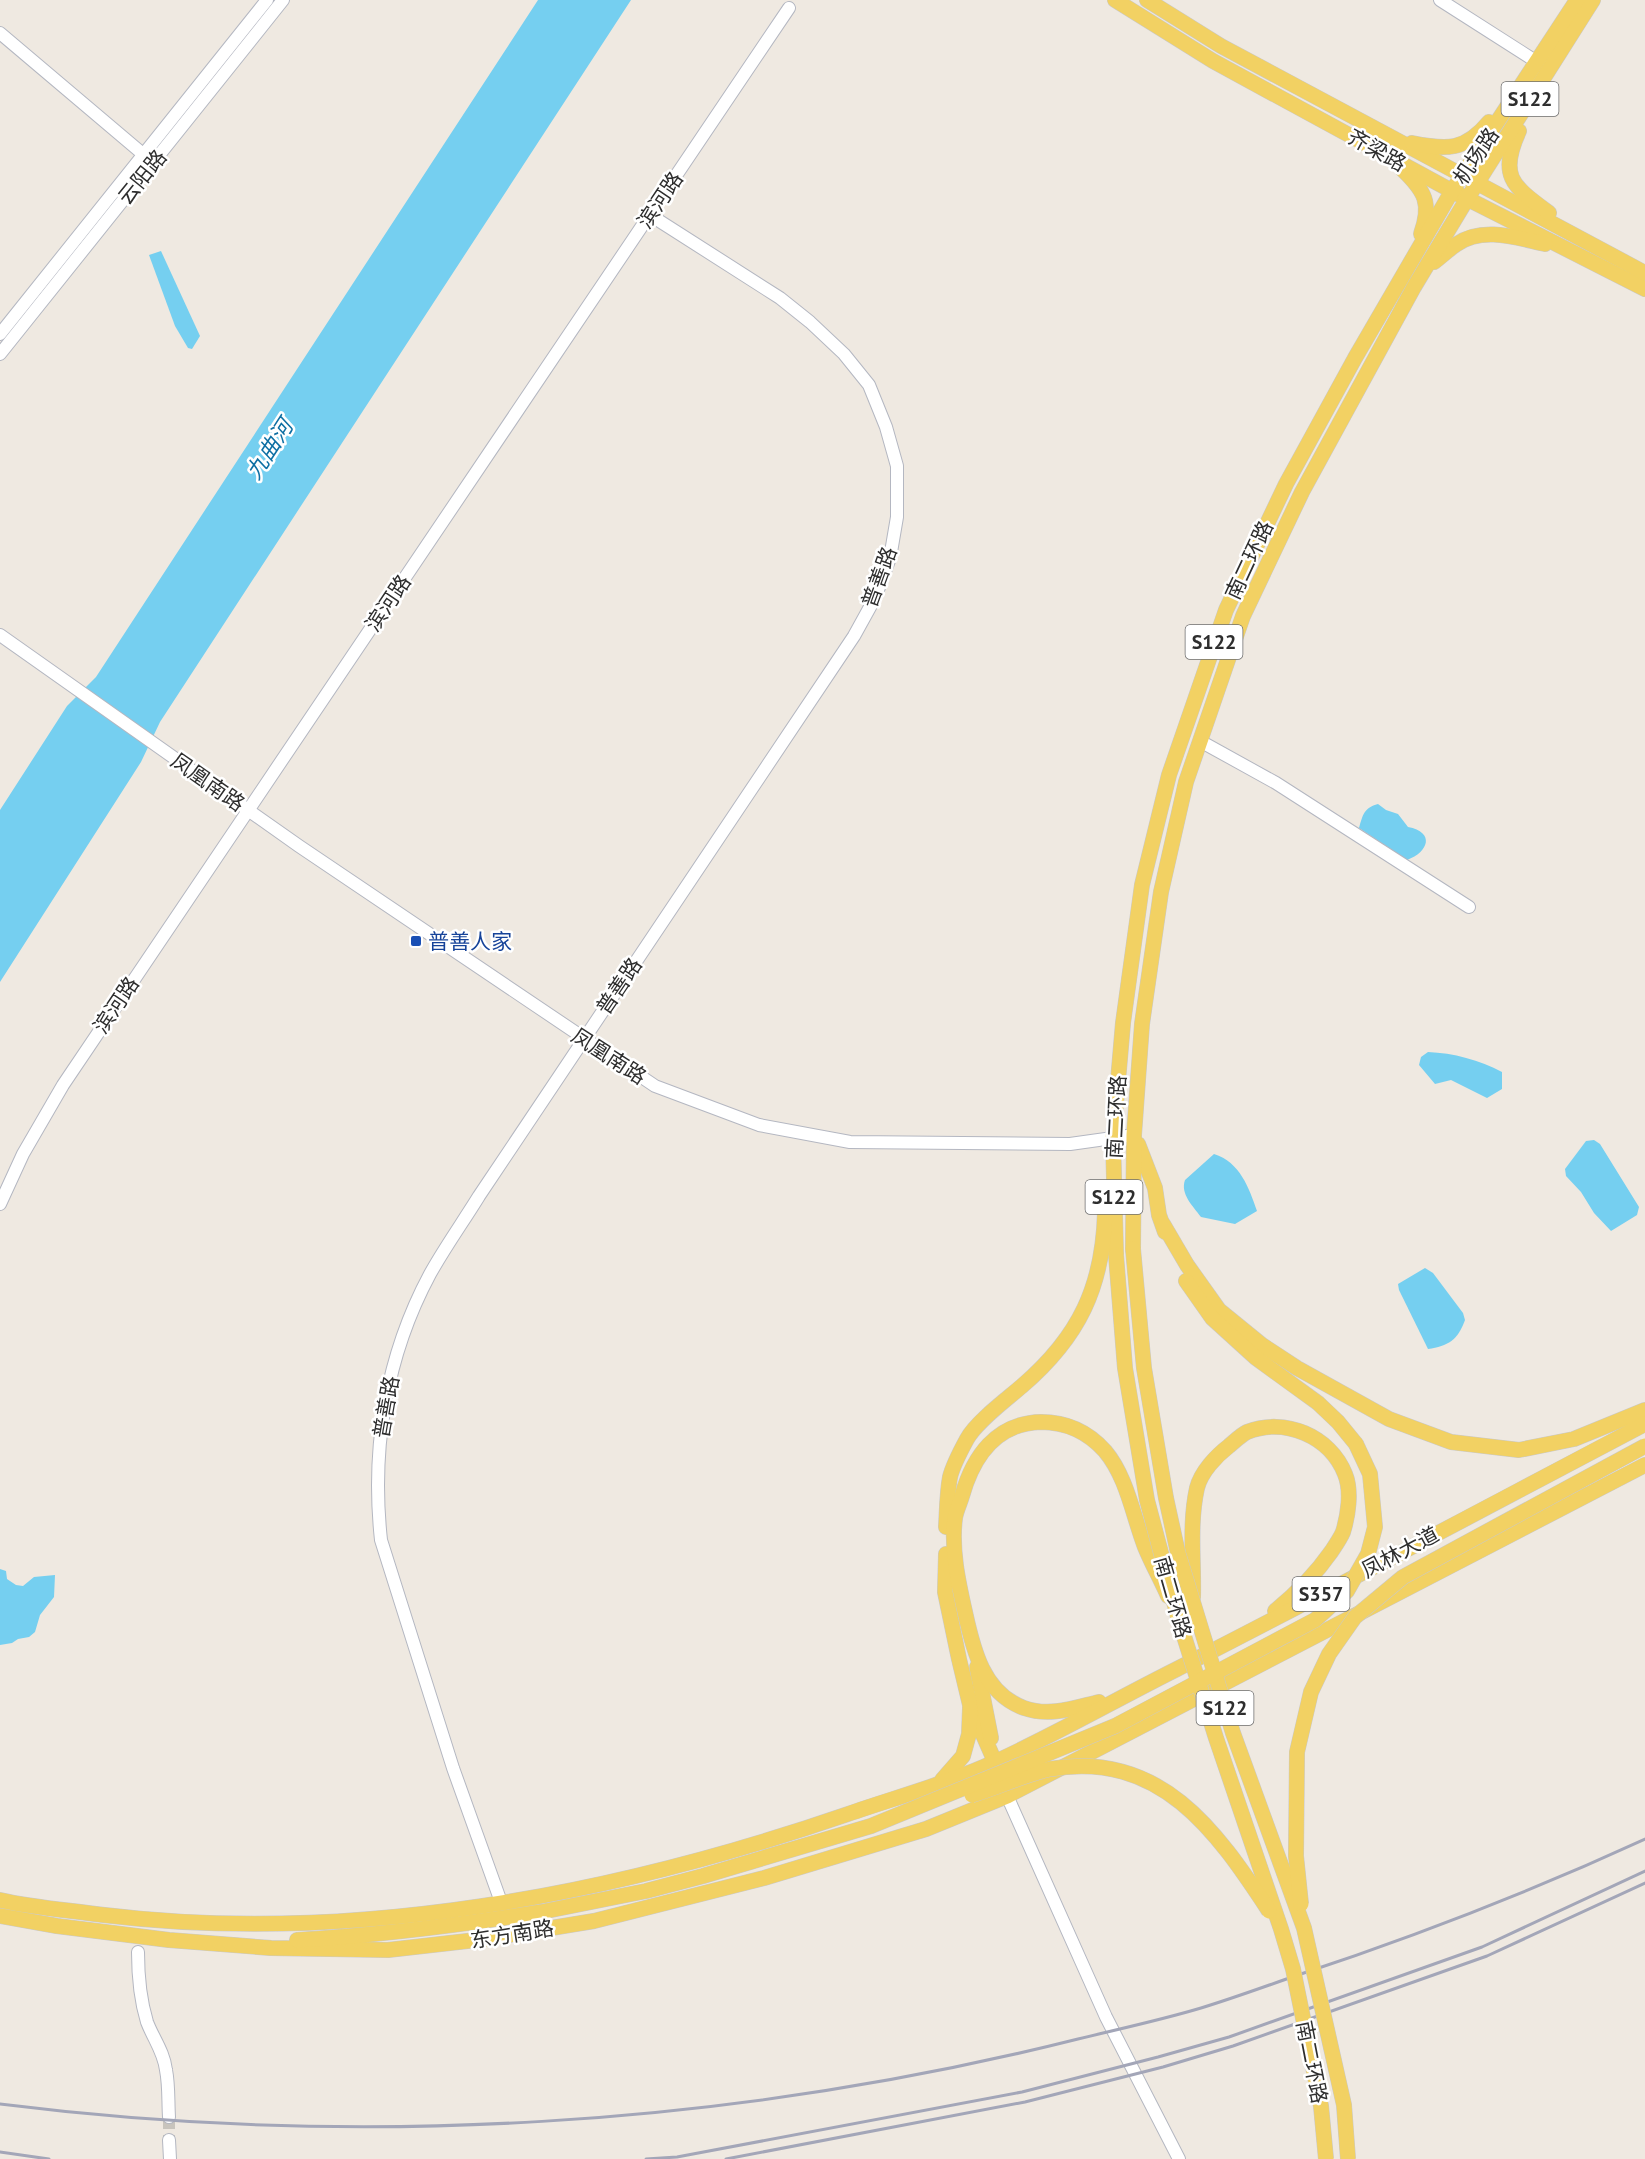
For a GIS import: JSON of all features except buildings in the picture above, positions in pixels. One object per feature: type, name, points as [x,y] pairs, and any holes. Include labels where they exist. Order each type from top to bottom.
[{"type":"main road","name":"齐梁路","points":[[1115,0],[1213,61],[1467,199],[1645,289]]},
{"type":"main road","name":"齐梁路","points":[[1147,0],[1221,46],[1645,273]]},
{"type":"main road","name":"机场路","points":[[1467,199],[1470,179],[1577,0]]},
{"type":"main road","name":"机场路","points":[[1536,72],[1593,0]]},
{"type":"main road","points":[[1398,141],[1439,147],[1463,145],[1477,136],[1536,72]]},
{"type":"main road","points":[[1536,72],[1511,147],[1509,162],[1512,180],[1520,192],[1577,236]]},
{"type":"main road","points":[[1386,155],[1419,186],[1427,204],[1418,265]]},
{"type":"main road","name":"机场路","points":[[1452,191],[1470,179]]},
{"type":"main road","name":"南二环路","points":[[1348,2159],[1344,2105],[1304,1928],[1233,1733],[1193,1603],[1166,1498],[1146,1380],[1133,1249],[1134,1135],[1142,1024],[1161,892],[1186,782],[1243,616],[1302,492],[1418,265],[1452,191]]},
{"type":"main road","name":"南二环路","points":[[1326,2159],[1321,2106],[1293,1969],[1178,1617],[1148,1500],[1125,1368],[1116,1255],[1113,1139],[1131,957],[1156,824],[1169,775],[1226,610],[1251,555],[1309,442],[1418,265],[1467,199]]},
{"type":"main road","points":[[1418,265],[1459,242],[1485,234],[1498,234],[1565,249]]},
{"type":"main road","points":[[1251,555],[1268,562]]},
{"type":"main road","points":[[872,1826],[1116,1726],[1315,1620],[1347,1591],[1368,1554],[1376,1527],[1370,1474],[1356,1444],[1338,1422],[1259,1352],[1212,1318],[1177,1268],[1162,1224],[1155,1188],[1134,1135]]},
{"type":"main road","points":[[995,1762],[970,1705],[945,1593],[946,1525],[950,1475],[968,1437],[999,1405],[1041,1370],[1064,1344],[1080,1320],[1097,1276],[1104,1233],[1105,1189],[1113,1139]]},
{"type":"main road","points":[[1259,1352],[1329,1386],[1389,1419],[1451,1442],[1519,1450],[1574,1439],[1645,1410]]},
{"type":"main road","points":[[995,1762],[955,1570],[955,1518],[969,1473],[986,1445],[1008,1430],[1034,1422],[1058,1422],[1084,1432],[1105,1452],[1121,1479],[1145,1547],[1178,1617]]},
{"type":"main road","name":"凤林大道","points":[[995,1762],[1247,1633],[1645,1424]]},
{"type":"main road","points":[[1193,1603],[1192,1528],[1197,1486],[1215,1456],[1246,1433],[1271,1427],[1296,1428],[1316,1439],[1332,1454],[1346,1475],[1349,1503],[1342,1534],[1317,1571],[1295,1595],[1247,1633]]},
{"type":"main road","points":[[1304,1928],[1296,1856],[1297,1752],[1311,1692],[1329,1654],[1354,1617],[1403,1577],[1645,1446]]},
{"type":"main road","name":"凤林大道","points":[[1006,1796],[1645,1465]]},
{"type":"main road","points":[[973,1649],[983,1672],[1005,1697],[1024,1708],[1056,1713],[1125,1695]]},
{"type":"main road","points":[[940,1783],[963,1756],[969,1734],[970,1705]]},
{"type":"main road","name":"东方南路","points":[[0,1900],[134,1919],[246,1925],[384,1916],[501,1902],[585,1889],[770,1841],[995,1762]]},
{"type":"main road","points":[[228,1944],[360,1936],[541,1912],[669,1885],[872,1826],[1049,1770],[1079,1767],[1110,1768],[1140,1776],[1175,1797],[1204,1822],[1249,1880],[1281,1929]]},
{"type":"main road","name":"东方南路","points":[[0,1916],[169,1940],[271,1948],[388,1950],[594,1921],[764,1878],[904,1836],[1006,1796]]},
{"type":"street","name":"云阳路","points":[[0,354],[267,0]]},
{"type":"street","name":"云阳路","points":[[0,334],[283,0]]},
{"type":"street","points":[[1440,0],[1536,72]]},
{"type":"street","name":"滨河路","points":[[0,1204],[22,1154],[63,1085],[789,8]]},
{"type":"street","points":[[0,33],[148,159]]},
{"type":"street","name":"普善路","points":[[501,1902],[453,1768],[381,1540],[377,1501],[378,1452],[386,1397],[396,1352],[430,1273],[479,1196],[854,636],[875,598],[890,558],[897,517],[897,466],[886,427],[869,385],[844,354],[780,298],[650,214]]},
{"type":"street","name":"凤凰南路","points":[[0,635],[160,749],[584,1040],[655,1086],[759,1125],[850,1142],[1070,1144],[1134,1135]]},
{"type":"street","points":[[1200,741],[1276,783],[1469,907]]},
{"type":"street","points":[[995,1762],[1006,1796],[1106,2017],[1179,2159]]},
{"type":"street","points":[[138,1952],[138,1977],[147,2022],[160,2049],[166,2069],[169,2117]]},
{"type":"street","points":[[169,2140],[170,2159]]},
{"type":"water","name":"九曲河","points":[[538,0],[631,0],[160,722],[141,762],[0,982],[0,810],[67,706],[96,677]]},
{"type":"water","points":[[161,251],[200,336],[192,349],[188,348],[175,326],[149,255]]},
{"type":"water","points":[[1378,804],[1398,814],[1408,827],[1422,833],[1426,842],[1420,852],[1407,860],[1359,828],[1365,812]]},
{"type":"water","points":[[1428,1052],[1466,1058],[1502,1072],[1502,1089],[1487,1098],[1451,1080],[1435,1084],[1419,1065],[1421,1057]]},
{"type":"water","points":[[1594,1140],[1600,1144],[1639,1207],[1637,1215],[1611,1231],[1566,1176],[1565,1169],[1586,1141]]},
{"type":"water","points":[[1214,1154],[1237,1169],[1247,1185],[1257,1211],[1235,1224],[1201,1217],[1188,1200],[1184,1190],[1185,1180]]},
{"type":"water","points":[[1425,1268],[1433,1273],[1463,1313],[1465,1320],[1459,1333],[1451,1341],[1428,1349],[1398,1284]]},
{"type":"water","points":[[0,1569],[6,1571],[7,1579],[16,1585],[23,1586],[34,1577],[55,1575],[54,1597],[40,1615],[35,1632],[29,1637],[0,1645]]},
{"type":"tunnel","points":[[169,2117],[169,2140]]},
{"type":"railway","points":[[0,2104],[135,2118],[270,2125],[406,2126],[542,2121],[678,2110],[812,2093],[946,2069],[1201,2008],[1430,1929],[1517,1895],[1645,1839]]},
{"type":"railway","points":[[646,2159],[677,2157],[1022,2092],[1229,2037],[1482,1947],[1645,1871]]},
{"type":"railway","points":[[726,2159],[1025,2102],[1163,2067],[1233,2046],[1487,1956],[1645,1883]]},
{"type":"railway","points":[[0,2152],[49,2159]]},
{"type":"place","name":"普善人家","points":[[416,941]]}]
